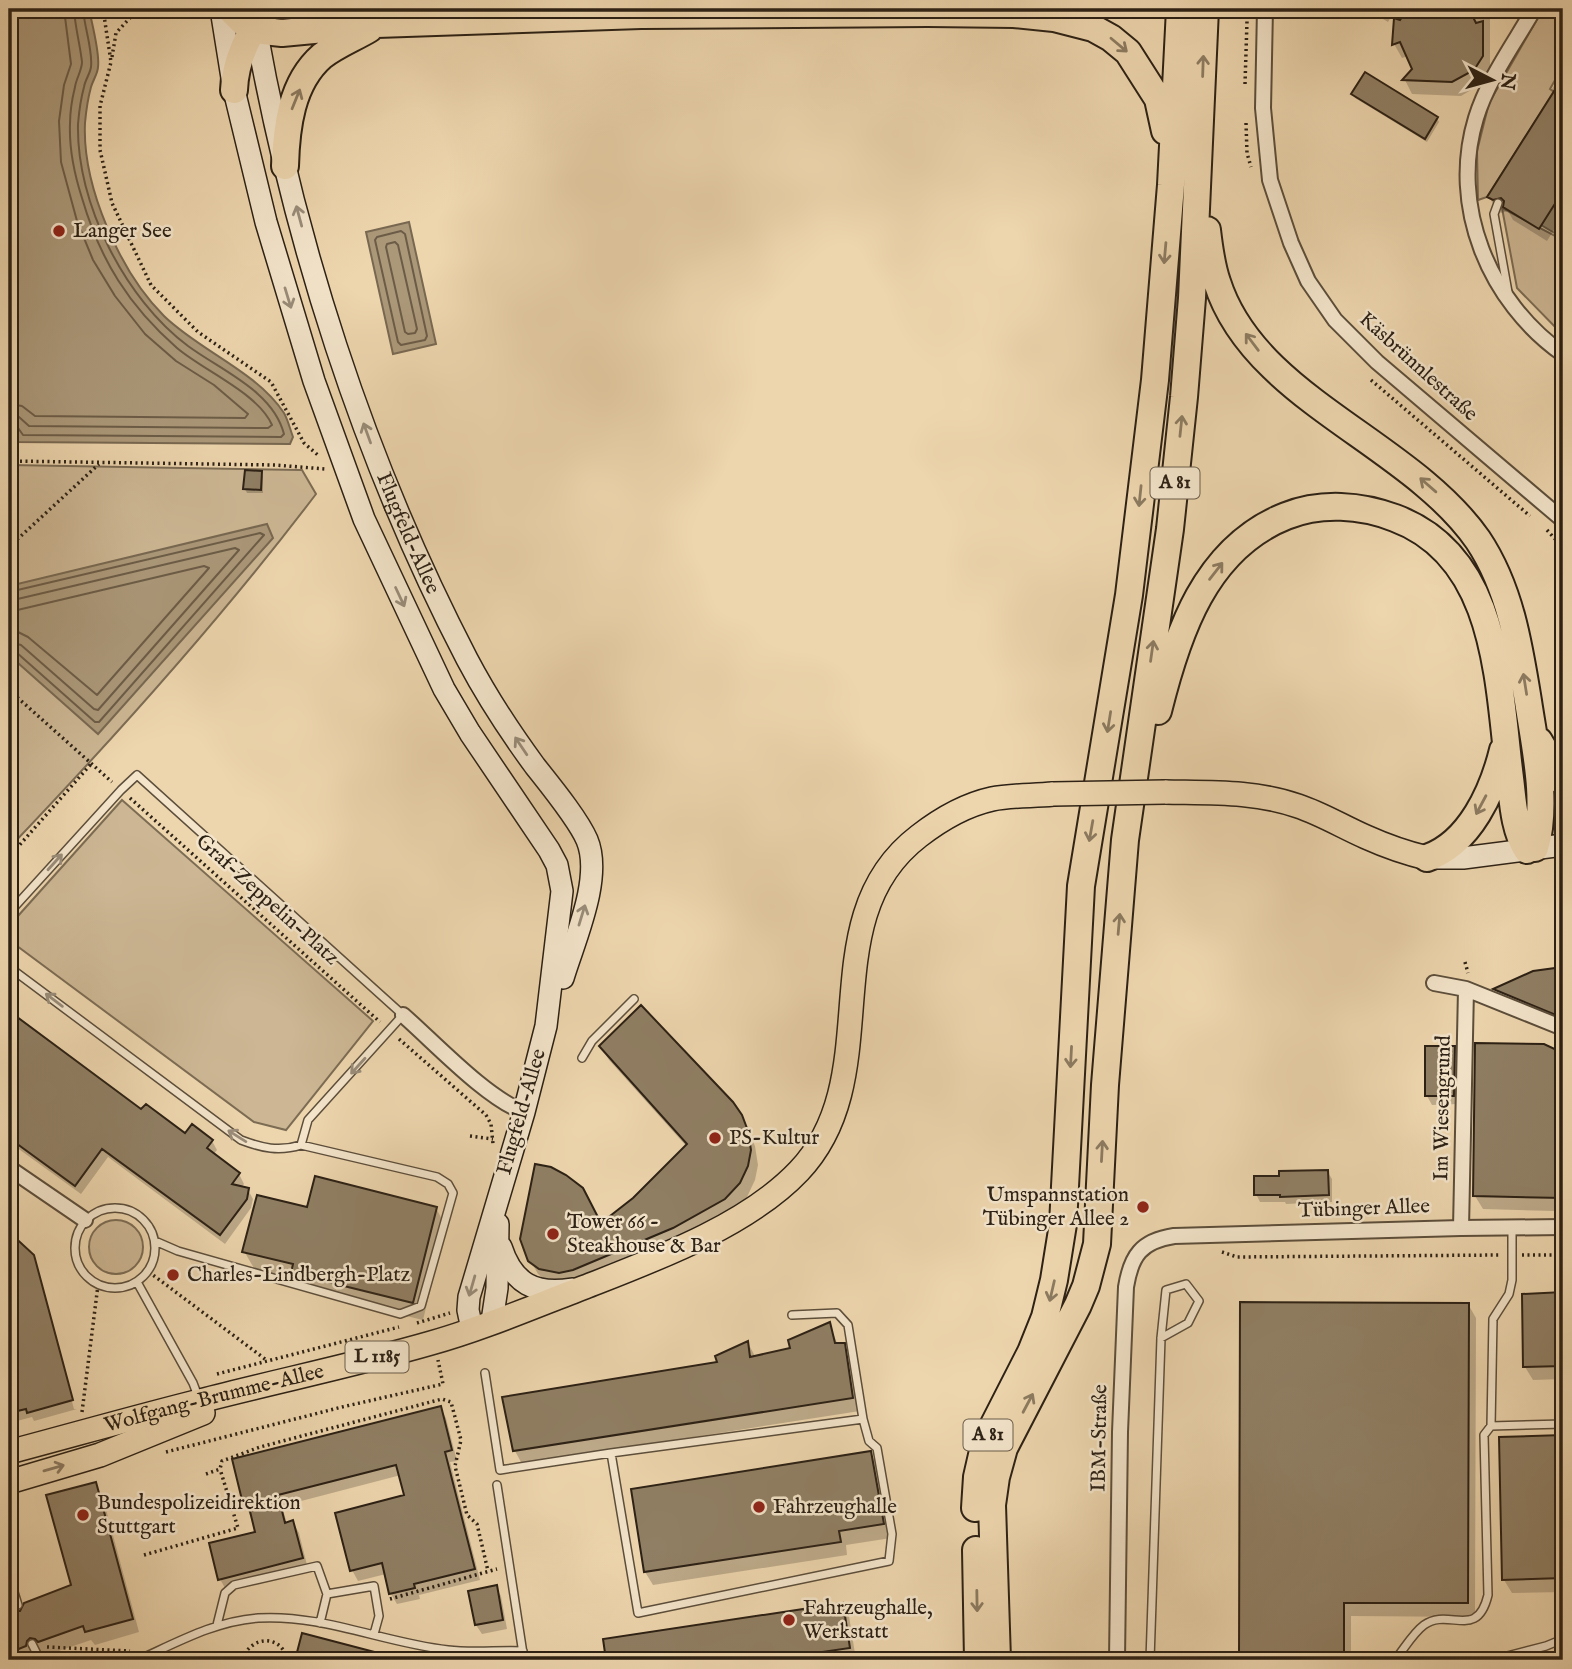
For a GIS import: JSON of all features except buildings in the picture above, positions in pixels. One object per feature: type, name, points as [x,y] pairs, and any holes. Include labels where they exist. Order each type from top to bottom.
[{"type":"highway","points":[[230,9],[244,23],[258,15]]},
{"type":"highway","name":"A 81","points":[[978,1660],[975,1504],[980,1459],[985,1442],[1031,1352],[1045,1317],[1063,1224],[1082,886],[1129,595],[1155,380],[1171,185],[1180,9]]},
{"type":"highway","name":"A 81","points":[[997,1660],[992,1505],[996,1477],[1004,1448],[1078,1305],[1097,1244],[1105,1085],[1125,840],[1170,529],[1184,397],[1192,298],[1205,9]]},
{"type":"highway","points":[[258,15],[271,32],[288,33],[377,24],[682,15],[928,13],[1014,14],[1055,18],[1093,28],[1128,52],[1158,99],[1171,185]]},
{"type":"highway","points":[[234,90],[238,61],[258,15]]},
{"type":"highway","points":[[285,166],[286,130],[292,106],[310,72],[322,57],[377,24]]},
{"type":"highway","points":[[1200,123],[1205,219],[1215,273],[1225,302],[1248,338],[1273,367],[1314,402],[1417,475],[1452,507],[1479,542],[1502,586],[1511,612],[1532,730],[1541,820],[1531,849]]},
{"type":"highway","points":[[1125,840],[1140,815],[1145,772],[1170,664],[1189,613],[1214,572],[1244,540],[1287,515],[1334,507],[1377,511],[1401,520],[1420,531],[1449,555],[1464,573],[1481,608],[1498,675],[1516,821],[1531,849]]},
{"type":"highway","points":[[1532,730],[1563,782]]},
{"type":"highway","points":[[1427,858],[1451,844],[1475,817],[1498,771],[1505,741]]},
{"type":"main road","name":"Flugfeld-Allee","points":[[221,9],[234,90],[286,294],[364,519],[426,656],[470,733],[557,864],[562,880],[562,908],[546,1026]]},
{"type":"main road","name":"Flugfeld-Allee","points":[[258,15],[285,166],[344,369],[395,508],[466,658],[485,692],[587,840],[591,858],[589,892],[546,1026],[524,1112],[498,1198],[469,1297],[468,1310],[482,1325],[497,1288],[498,1198]]},
{"type":"main road","name":"Wolfgang-Brumme-Allee","points":[[9,1452],[434,1342],[648,1262],[726,1224],[788,1182],[809,1159],[827,1133],[839,1096],[850,1040],[857,942],[868,901],[890,862],[934,824],[963,808],[992,799],[1053,794],[1245,794],[1294,804],[1326,816],[1364,837],[1399,851],[1427,858]]},
{"type":"main road","points":[[1427,858],[1463,858],[1563,845]]},
{"type":"main road","points":[[498,1237],[506,1262],[517,1277],[528,1285],[553,1292],[584,1287]]},
{"type":"main road","name":"Wolfgang-Brumme-Allee","points":[[9,1482],[100,1455],[281,1381]]},
{"type":"street","name":"Käsbrünnlestraße","points":[[1265,9],[1263,108],[1270,180],[1291,243],[1308,281],[1335,320],[1377,362],[1563,520]]},
{"type":"street","points":[[1534,9],[1488,87],[1476,119],[1467,175],[1468,196],[1480,246],[1510,303],[1542,337],[1563,354]]},
{"type":"street","points":[[1434,983],[1466,989],[1563,1028]]},
{"type":"street","name":"Im Wiesengrund","points":[[1461,1227],[1466,989]]},
{"type":"street","points":[[403,1015],[493,1095],[524,1112]]},
{"type":"street","points":[[9,1168],[85,1220]]},
{"type":"street","name":"Tübinger Allee","points":[[1166,1237],[1461,1227],[1563,1227]]},
{"type":"street","name":"IBM-Straße","points":[[1117,1660],[1120,1432],[1126,1287],[1134,1257],[1145,1246],[1166,1237]]},
{"type":"lane","points":[[1498,203],[1494,214],[1510,303]]},
{"type":"lane","points":[[9,913],[137,775],[403,1015],[308,1120],[301,1145]]},
{"type":"lane","points":[[9,967],[241,1140],[264,1149],[286,1150],[301,1145],[436,1177],[448,1184],[453,1193],[421,1306],[400,1314],[178,1251],[155,1241]]},
{"type":"lane","points":[[582,1058],[592,1041],[634,999]]},
{"type":"lane","points":[[120,1207],[132,1211],[151,1229],[155,1241],[156,1251],[149,1272],[137,1282],[124,1287],[98,1285],[85,1276],[77,1263],[77,1233],[85,1220],[95,1212],[107,1208],[120,1207]]},
{"type":"lane","points":[[1395,1660],[1426,1623],[1470,1621],[1478,1617],[1485,1608],[1488,1595],[1484,1435],[1491,1426],[1493,1319],[1509,1294],[1512,1280],[1513,1227]]},
{"type":"lane","points":[[137,1282],[193,1382],[200,1401]]},
{"type":"lane","points":[[1150,1660],[1161,1338],[1166,1290],[1186,1284],[1199,1301],[1188,1322],[1161,1338]]},
{"type":"lane","points":[[611,1452],[638,1613],[890,1561],[892,1534],[877,1448],[869,1441],[863,1419],[848,1325],[836,1312],[792,1314]]},
{"type":"lane","points":[[485,1373],[500,1470],[611,1452],[863,1419]]},
{"type":"lane","points":[[1491,1426],[1563,1424]]},
{"type":"lane","points":[[497,1485],[524,1660]]},
{"type":"lane","points":[[217,1625],[225,1593],[234,1585],[317,1566],[327,1594],[320,1623]]},
{"type":"lane","points":[[9,1576],[18,1605]]},
{"type":"lane","points":[[327,1594],[374,1586],[379,1616],[374,1634]]},
{"type":"lane","points":[[138,1660],[217,1625],[256,1618],[320,1623],[448,1650],[523,1651]]},
{"type":"lane","points":[[1492,1660],[1563,1639]]},
{"type":"lane","points":[[34,1646],[40,1660]]},
{"type":"path","points":[[103,9],[111,62]]},
{"type":"path","points":[[138,9],[116,33],[100,106],[100,150],[112,202],[151,285],[198,332],[271,382],[304,443],[318,456]]},
{"type":"path","points":[[1245,90],[1247,9]]},
{"type":"path","points":[[1246,115],[1247,153],[1251,167]]},
{"type":"path","points":[[1558,200],[1563,206]]},
{"type":"path","points":[[1368,378],[1556,540],[1561,577],[1563,638]]},
{"type":"path","points":[[9,461],[275,465],[325,469]]},
{"type":"path","points":[[9,547],[100,463]]},
{"type":"path","name":"Graf-Zeppelin-Platz","points":[[9,690],[486,1115],[491,1124],[493,1139],[470,1136]]},
{"type":"path","points":[[9,857],[91,763]]},
{"type":"path","points":[[1213,1250],[1237,1256],[1563,1255]]},
{"type":"path","points":[[149,1272],[266,1360]]},
{"type":"path","points":[[81,1414],[98,1285]]},
{"type":"path","points":[[166,1452],[443,1384]]},
{"type":"path","points":[[144,1555],[238,1528],[220,1469],[222,1461],[228,1457],[442,1399],[451,1402],[461,1440],[455,1466],[467,1515],[477,1524],[488,1571]]},
{"type":"path","points":[[206,1474],[220,1469]]},
{"type":"path","points":[[377,1602],[510,1567]]},
{"type":"path","points":[[235,1660],[242,1657],[254,1644],[267,1641],[280,1644],[286,1651],[286,1660]]},
{"type":"path","points":[[9,1660],[34,1646],[156,1652]]},
{"type":"shaded area","points":[[1543,9],[1563,9],[1563,66],[1550,89],[1554,92],[1487,197],[1478,200],[1477,151],[1489,103]]},
{"type":"shaded area","points":[[1502,208],[1563,240],[1563,335],[1517,288]]},
{"type":"shaded area","points":[[9,465],[302,470],[316,494],[244,586],[168,675],[9,848]]},
{"type":"shaded area","points":[[122,800],[373,1021],[286,1130],[254,1122],[9,940],[9,926]]},
{"type":"shaded area","points":[[116,1220],[135,1228],[143,1247],[135,1266],[116,1274],[97,1266],[89,1247],[97,1228]]},
{"type":"water","name":"Langer See","points":[[9,9],[89,9],[97,46],[98,69],[91,87],[85,123],[86,148],[90,174],[107,227],[133,276],[164,316],[243,373],[272,398],[287,419],[293,437],[290,444],[13,442],[9,398]]},
{"type":"water","points":[[1563,189],[1563,238],[1541,225]]},
{"type":"water","points":[[409,222],[436,344],[393,354],[366,232]]},
{"type":"water","points":[[267,524],[273,538],[98,734],[9,655],[9,586]]},
{"type":"place","name":"Langer See","points":[[59,231]]},
{"type":"place","name":"PS-Kultur","points":[[715,1138]]},
{"type":"place","name":"Umspannstation Tübinger Allee 2","points":[[1143,1207]]},
{"type":"place","name":"Tower 66 - Steakhouse & Bar","points":[[553,1234]]},
{"type":"place","name":"Charles-Lindbergh-Platz","points":[[173,1275]]},
{"type":"place","name":"Fahrzeughalle","points":[[759,1507]]},
{"type":"place","name":"Bundespolizeidirektion Stuttgart","points":[[83,1515]]},
{"type":"place","name":"Fahrzeughalle, Werkstatt","points":[[789,1620]]}]
